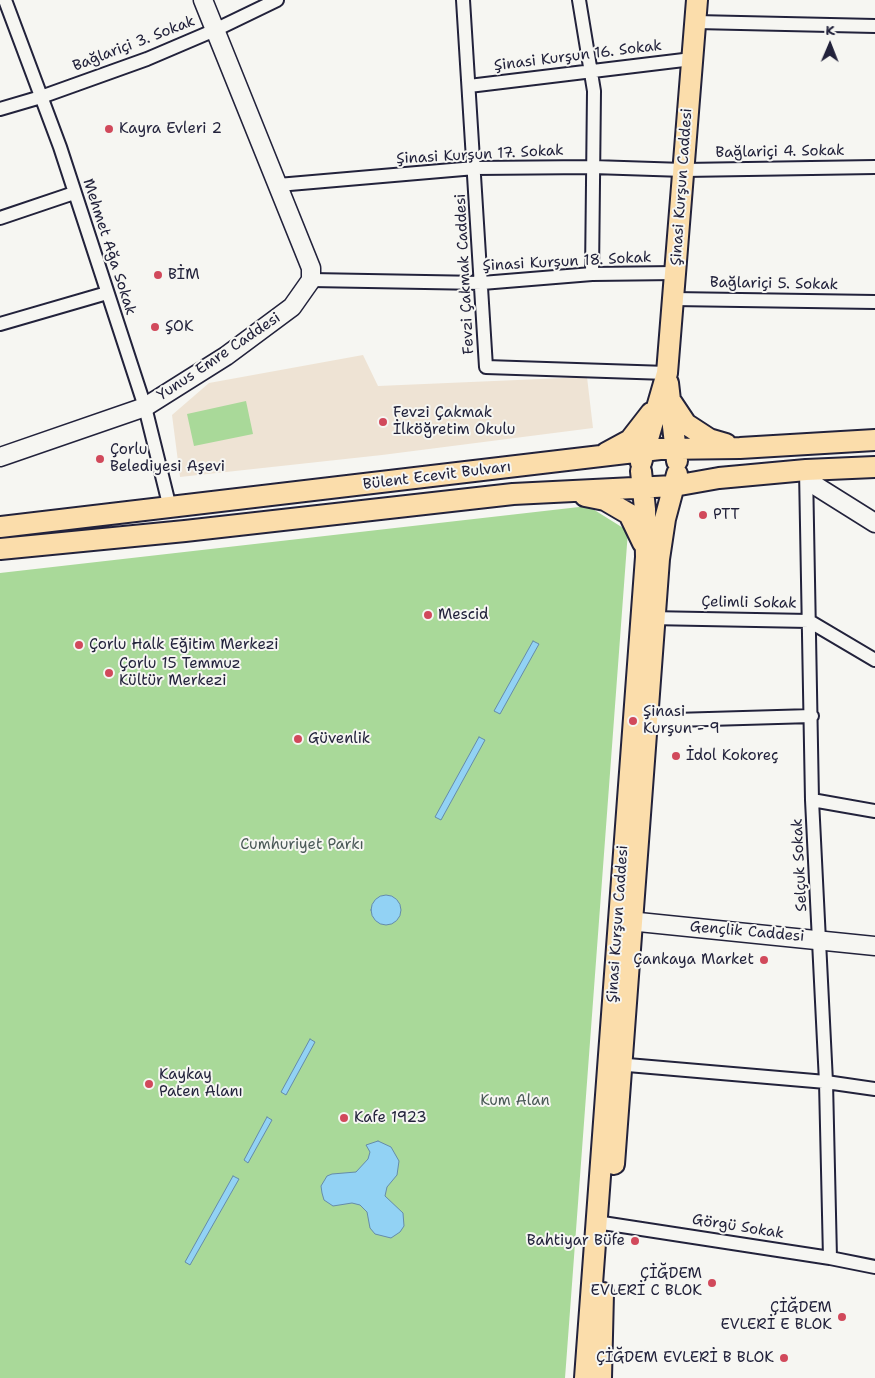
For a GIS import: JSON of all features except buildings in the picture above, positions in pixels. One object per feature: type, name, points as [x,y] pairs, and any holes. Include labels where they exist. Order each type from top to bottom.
[{"type":"main road","name":"Şinasi Kurşun Caddesi","points":[[585,1378],[602,1222],[615,1064],[659,468],[697,0]]},
{"type":"main road","name":"Şinasi Kurşun Caddesi","points":[[653,558],[665,519],[659,468],[665,398]]},
{"type":"main road","points":[[593,458],[630,440],[665,398],[677,414],[698,433],[710,439],[740,448]]},
{"type":"main road","name":"Bülent Ecevit Bulvarı","points":[[0,549],[553,491],[740,448],[875,440]]},
{"type":"main road","name":"Bülent Ecevit Bulvarı","points":[[0,527],[593,458],[719,478],[806,470],[875,467]]},
{"type":"main road","points":[[653,558],[678,505],[695,488],[719,478]]},
{"type":"main road","points":[[553,491],[605,500],[624,511],[636,524],[653,558]]},
{"type":"main road","name":"Şinasi Kurşun Caddesi","points":[[601,1378],[602,1222]]},
{"type":"street","name":"Mehmet Ağa Sokak","points":[[5,0],[74,193],[145,407],[170,508]]},
{"type":"street","points":[[203,0],[311,268],[311,280]]},
{"type":"street","name":"Bağlariçi 3. Sokak","points":[[0,109],[41,98],[147,59],[216,30],[277,0]]},
{"type":"street","points":[[579,0],[594,91],[592,274]]},
{"type":"street","name":"Fevzi Çakmak Caddesi","points":[[466,1],[469,86],[486,367],[667,373]]},
{"type":"street","points":[[696,22],[875,26]]},
{"type":"street","name":"Şinasi Kurşun 16. Sokak","points":[[469,86],[692,59]]},
{"type":"street","name":"Şinasi Kurşun 17. Sokak","points":[[278,185],[475,168],[593,167],[684,170]]},
{"type":"street","name":"Bağlariçi 4. Sokak","points":[[684,170],[875,167]]},
{"type":"street","points":[[0,218],[74,193]]},
{"type":"street","name":"Şinasi Kurşun 18. Sokak","points":[[311,280],[482,283],[592,274],[676,273]]},
{"type":"street","name":"Yunus Emre Caddesi","points":[[0,457],[145,407],[226,356],[292,308],[311,280]]},
{"type":"street","points":[[0,324],[107,293]]},
{"type":"street","name":"Bağlariçi 5. Sokak","points":[[673,299],[875,302]]},
{"type":"street","points":[[806,470],[816,486],[875,523]]},
{"type":"street","name":"Selçuk Sokak","points":[[806,470],[812,716],[812,800],[826,1082],[830,1258]]},
{"type":"street","name":"Çelimli Sokak","points":[[649,618],[809,620],[875,660]]},
{"type":"street","points":[[641,721],[812,716]]},
{"type":"street","points":[[812,800],[875,811]]},
{"type":"street","name":"Gençlik Caddesi","points":[[626,921],[875,946]]},
{"type":"street","points":[[615,1064],[826,1082],[875,1089]]},
{"type":"street","name":"Görgü Sokak","points":[[602,1222],[830,1258],[875,1267]]},
{"type":"shaded area","name":"Fevzi Çakmak İlköğretim Okulu","points":[[363,355],[378,386],[587,377],[593,428],[382,455],[180,477],[172,415],[209,383]]},
{"type":"green space","points":[[246,401],[253,434],[194,446],[187,414]]},
{"type":"green space","name":"Cumhuriyet Parkı","points":[[588,506],[628,531],[565,1378],[0,1378],[0,573]]},
{"type":"water","points":[[533,641],[539,644],[500,714],[494,711]]},
{"type":"water","points":[[479,737],[485,740],[441,820],[435,817]]},
{"type":"water","points":[[386,895],[397,899],[401,910],[397,921],[386,925],[375,921],[371,910],[375,899]]},
{"type":"water","points":[[310,1039],[315,1042],[286,1095],[281,1092]]},
{"type":"water","points":[[267,1117],[272,1120],[248,1163],[244,1160]]},
{"type":"water","points":[[378,1141],[391,1147],[399,1161],[397,1175],[387,1187],[385,1196],[403,1213],[404,1226],[400,1232],[391,1238],[375,1234],[370,1228],[367,1212],[360,1205],[352,1203],[333,1206],[324,1200],[321,1186],[327,1176],[332,1174],[356,1172],[368,1159],[370,1152],[366,1145]]},
{"type":"water","points":[[233,1176],[239,1179],[190,1265],[185,1262]]},
{"type":"place","name":"Kayra Evleri 2","points":[[109,129]]},
{"type":"place","name":"BİM","points":[[158,275]]},
{"type":"place","name":"ŞOK","points":[[155,327]]},
{"type":"place","name":"Fevzi Çakmak İlköğretim Okulu","points":[[383,422]]},
{"type":"place","name":"Çorlu Belediyesi Aşevi","points":[[100,459]]},
{"type":"place","name":"PTT","points":[[703,515]]},
{"type":"place","name":"Mescid","points":[[428,615]]},
{"type":"place","name":"Çorlu Halk Eğitim Merkezi","points":[[79,645]]},
{"type":"place","name":"Çorlu 15 Temmuz Kültür Merkezi","points":[[109,673]]},
{"type":"place","name":"Şinasi Kurşun - 9","points":[[633,721]]},
{"type":"place","name":"Güvenlik","points":[[298,739]]},
{"type":"place","name":"İdol Kokoreç","points":[[676,756]]},
{"type":"place","name":"Çankaya Market","points":[[764,960]]},
{"type":"place","name":"Kaykay Paten Alanı","points":[[149,1084]]},
{"type":"place","name":"Kafe 1923","points":[[344,1118]]},
{"type":"place","name":"Bahtiyar Büfe","points":[[635,1241]]},
{"type":"place","name":"ÇİĞDEM EVLERİ C BLOK","points":[[712,1283]]},
{"type":"place","name":"ÇİĞDEM EVLERİ E BLOK","points":[[842,1317]]},
{"type":"place","name":"ÇİĞDEM EVLERİ B BLOK","points":[[784,1358]]},
{"type":"park label","name":"Kum Alan","points":[[515,1101]]}]
